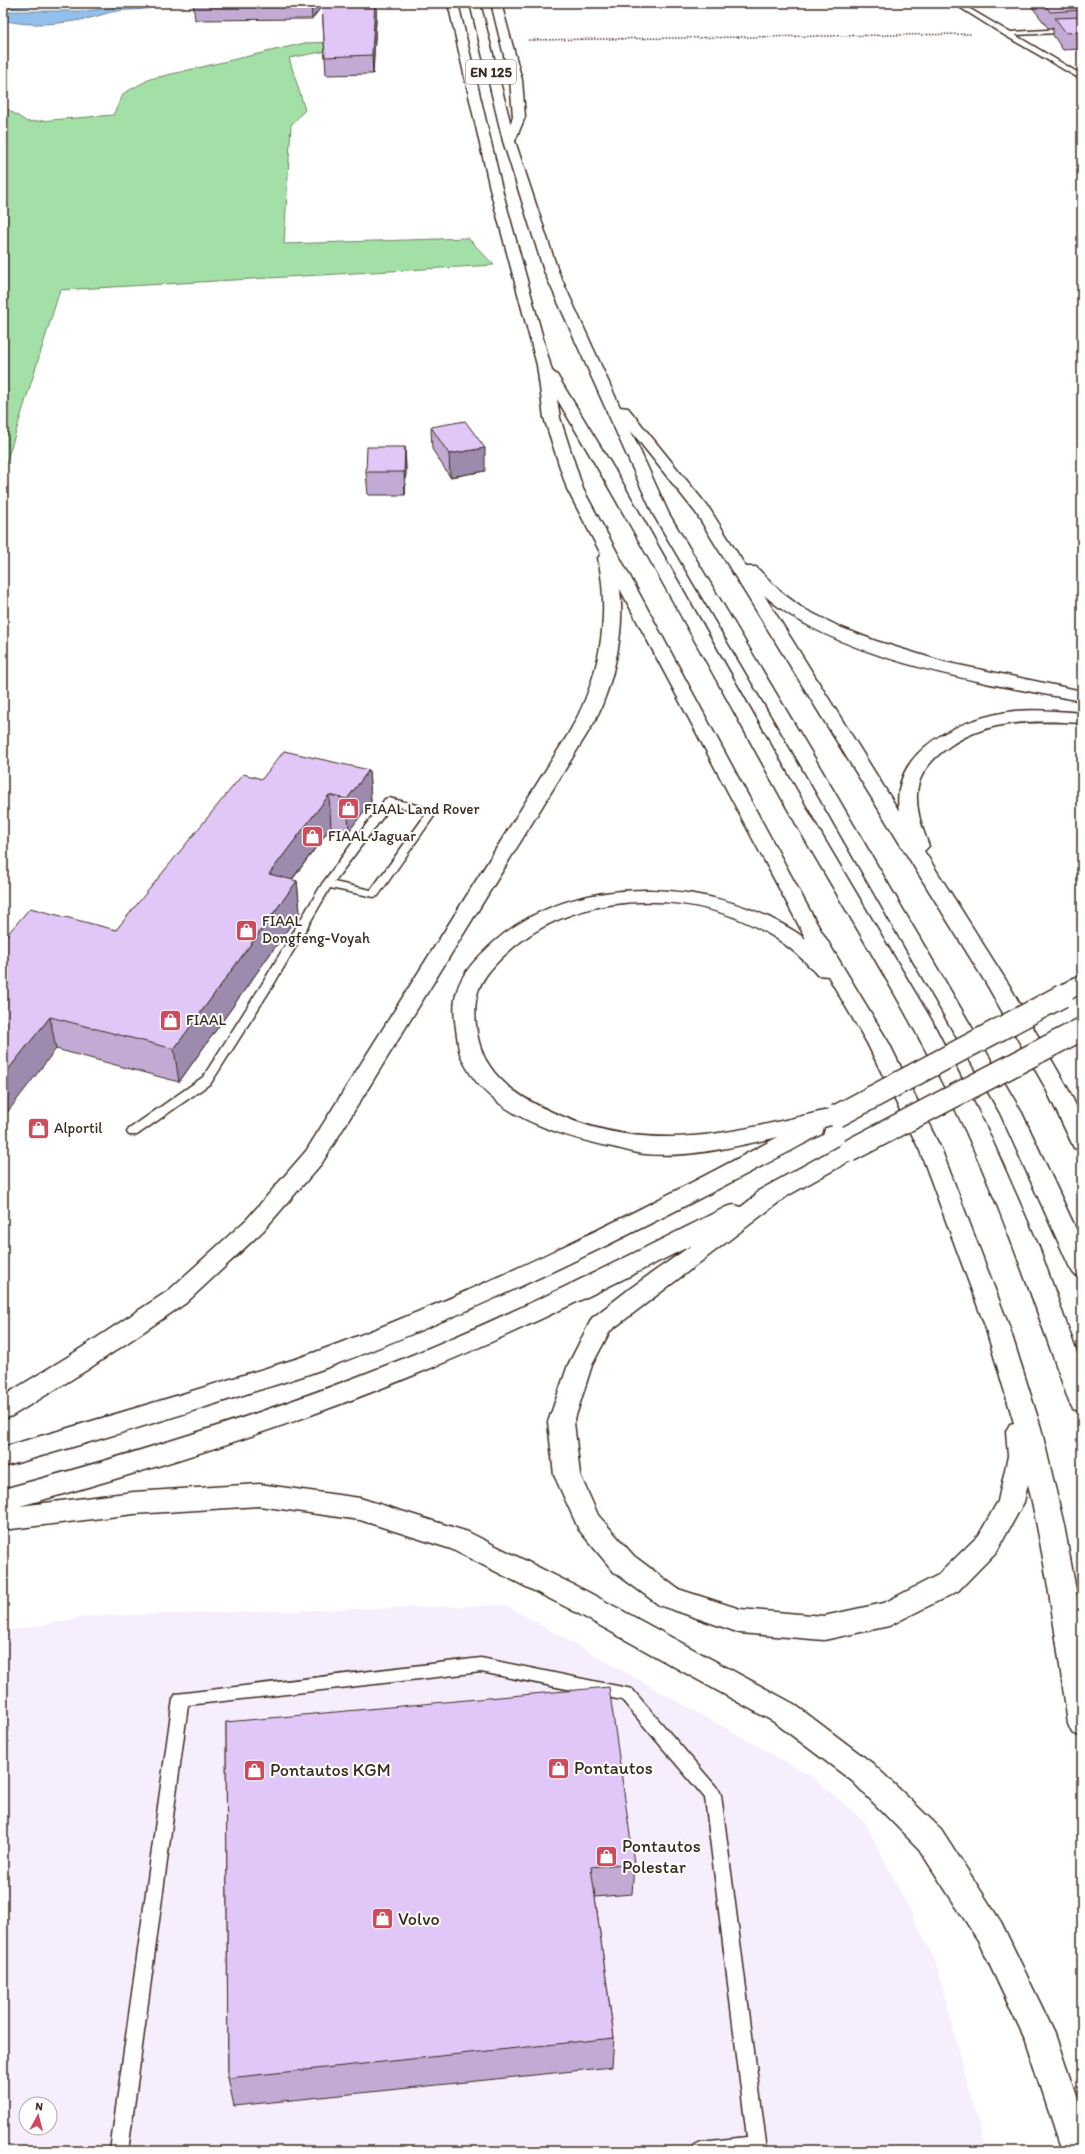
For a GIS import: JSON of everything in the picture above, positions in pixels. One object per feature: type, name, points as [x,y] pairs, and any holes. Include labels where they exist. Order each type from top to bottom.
[{"type":"main road","name":"EN 125","points":[[453,3],[497,193],[544,365]]},
{"type":"main road","name":"EN 125","points":[[475,3],[509,140],[551,271],[601,384]]},
{"type":"main road","points":[[496,3],[516,80],[519,117],[509,140]]},
{"type":"main road","points":[[544,365],[552,418],[575,489],[806,922],[878,1043],[931,1151],[997,1326],[1028,1428],[1051,1525],[1068,1622],[1082,1724]]},
{"type":"main road","points":[[544,365],[614,482],[813,836],[921,1021],[976,1131],[1027,1247],[1082,1402]]},
{"type":"main road","points":[[601,384],[766,589],[802,615],[857,640],[922,662],[1000,680],[1082,696]]},
{"type":"main road","points":[[601,384],[661,514],[810,766],[1011,1113],[1082,1268]]},
{"type":"main road","points":[[703,511],[998,986],[1056,1087],[1082,1126]]},
{"type":"main road","points":[[3,1409],[78,1363],[177,1297],[255,1225],[314,1156],[558,766],[593,705],[604,667],[611,627],[608,566],[599,535]]},
{"type":"main road","points":[[933,882],[914,835],[909,809],[909,786],[919,764],[937,745],[970,726],[1012,717],[1040,715],[1082,718]]},
{"type":"main road","points":[[837,1116],[701,1144],[645,1146],[583,1133],[530,1112],[496,1088],[472,1056],[465,1020],[467,990],[488,960],[518,933],[558,912],[600,901],[649,896],[696,901],[746,914],[787,935],[816,958],[878,1043]]},
{"type":"main road","points":[[1062,996],[1082,982]]},
{"type":"main road","points":[[3,1457],[175,1408],[321,1360],[459,1304],[573,1253],[674,1203],[1082,986]]},
{"type":"main road","points":[[3,1500],[97,1474],[270,1420],[409,1367],[555,1303],[780,1190],[849,1151],[1082,1029]]},
{"type":"main road","points":[[1056,1087],[1082,1142]]},
{"type":"main road","points":[[780,1190],[687,1262],[641,1292],[601,1325],[580,1365],[561,1422],[567,1475],[588,1522],[624,1564],[669,1597],[740,1620],[824,1628],[889,1614],[948,1583],[988,1543],[1011,1502],[1021,1456],[1013,1379]]},
{"type":"main road","points":[[3,1519],[134,1503],[260,1495],[360,1509],[459,1540],[578,1600],[784,1713],[862,1772],[930,1839],[990,1932],[1039,2034],[1078,2151]]},
{"type":"lane","points":[[956,3],[1082,78]]},
{"type":"lane","points":[[1006,34],[1082,30]]},
{"type":"lane","points":[[133,1132],[207,1080],[268,984],[315,902],[327,884],[389,801],[432,812],[374,894],[327,884]]},
{"type":"lane","points":[[119,2151],[181,1700],[480,1665],[626,1694],[713,1795],[758,2148],[702,2151]]},
{"type":"path","points":[[528,40],[1006,34]]},
{"type":"shaded area","points":[[505,1605],[811,1776],[865,1822],[935,1960],[986,2151],[3,2151],[3,1632],[89,1616]]},
{"type":"green space","points":[[339,42],[338,49],[289,58],[305,110],[291,125],[284,244],[468,238],[494,265],[60,290],[3,473],[3,108],[6,108],[27,122],[113,115],[124,93],[150,79],[305,43]]},
{"type":"water","points":[[6,3],[38,3],[36,6],[6,8],[4,7]]},
{"type":"water","points":[[148,4],[152,7],[122,10],[66,22],[23,24],[3,20],[3,14],[13,11],[85,11]]},
{"type":"building","points":[[322,3],[375,3],[372,55],[325,57]]},
{"type":"building","points":[[1044,3],[1082,3],[1082,10],[1050,12]]},
{"type":"building","points":[[1082,17],[1082,32],[1066,33],[1055,18]]},
{"type":"building","points":[[465,421],[485,448],[449,454],[431,427]]},
{"type":"building","points":[[367,447],[405,447],[404,472],[366,472]]},
{"type":"building","points":[[284,751],[369,770],[347,799],[329,795],[269,874],[297,881],[174,1049],[50,1017],[3,1076],[3,935],[6,936],[30,908],[116,930],[243,774],[262,779]]},
{"type":"building","points":[[609,1687],[634,1863],[591,1867],[614,2038],[228,2078],[226,1722]]},
{"type":"place","name":"FIAAL Land Rover","points":[[348,809]]},
{"type":"place","name":"FIAAL Jaguar","points":[[313,836]]},
{"type":"place","name":"FIAAL Dongfeng-Voyah","points":[[247,930]]},
{"type":"place","name":"FIAAL","points":[[170,1020]]},
{"type":"place","name":"Alportil","points":[[38,1128]]},
{"type":"place","name":"Pontautos","points":[[559,1768]]},
{"type":"place","name":"Pontautos KGM","points":[[255,1770]]},
{"type":"place","name":"Pontautos Polestar","points":[[607,1856]]},
{"type":"place","name":"Volvo","points":[[382,1919]]}]
